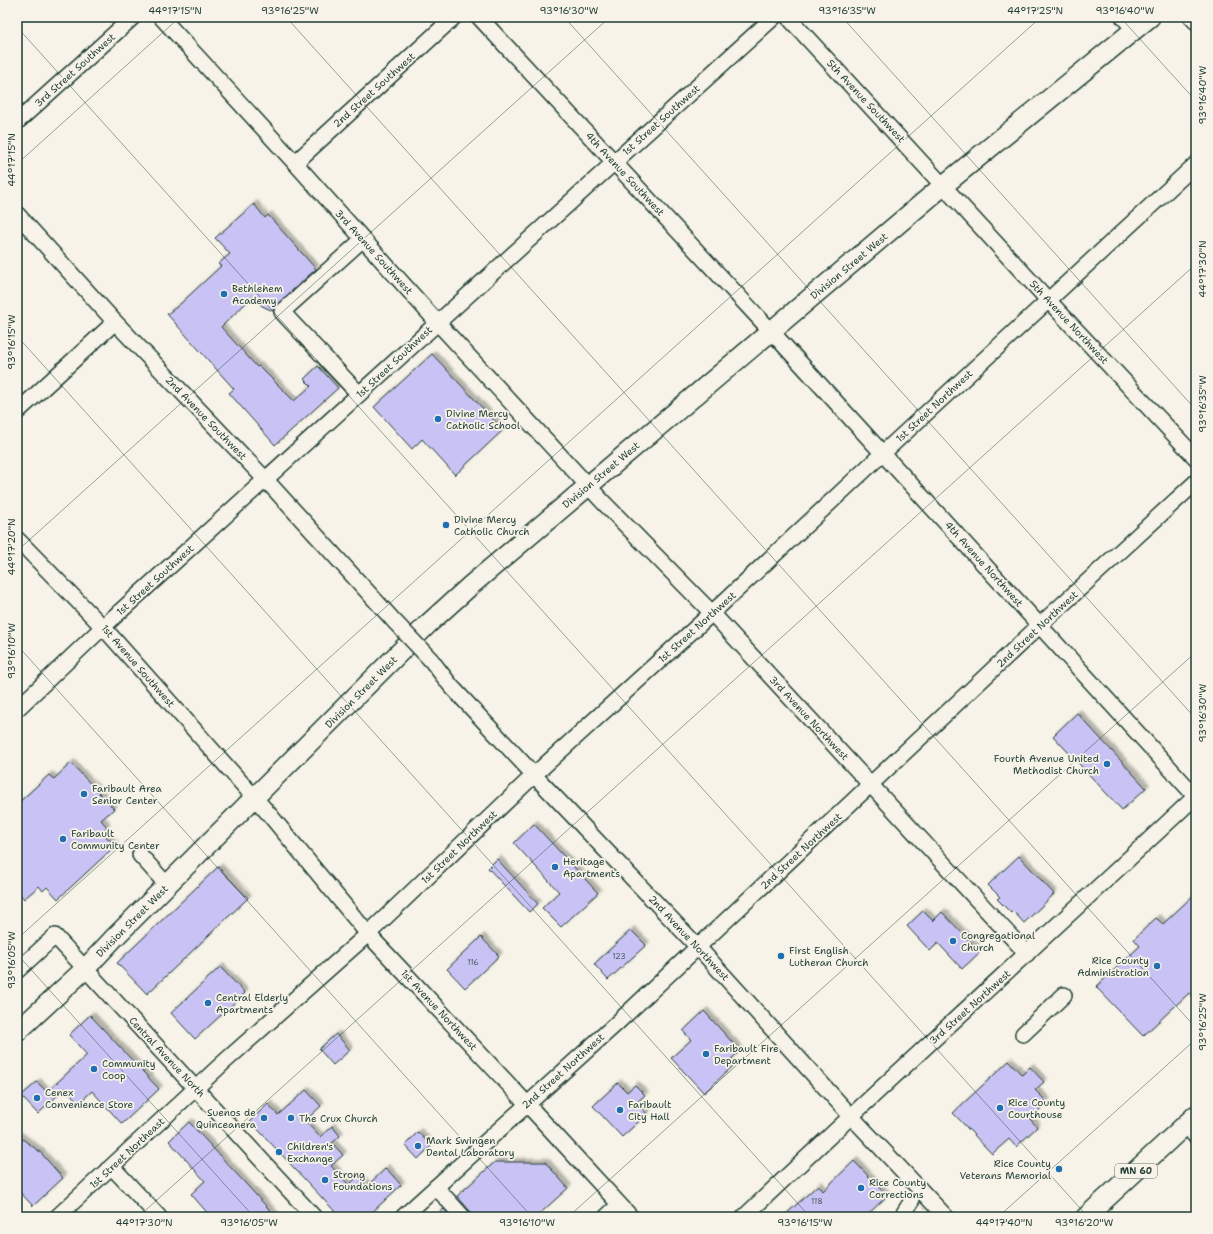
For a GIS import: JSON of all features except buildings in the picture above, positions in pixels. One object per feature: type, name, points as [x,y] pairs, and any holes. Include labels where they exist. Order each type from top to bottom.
[{"type":"main road","name":"Division Street West","points":[[17,1032],[85,969],[114,938],[428,624],[476,581],[944,186],[1129,23],[1150,17]]},
{"type":"main road","name":"MN 60","points":[[1086,1217],[1192,1126]]},
{"type":"street","name":"3rd Street Southwest","points":[[17,122],[133,17]]},
{"type":"street","name":"3rd Avenue Southwest","points":[[161,17],[295,162],[437,322],[588,486]]},
{"type":"street","name":"2nd Street Southwest","points":[[295,162],[454,17]]},
{"type":"street","name":"4th Avenue Southwest","points":[[479,17],[771,331]]},
{"type":"street","name":"1st Street Southwest","points":[[17,709],[104,627],[437,322],[774,17]]},
{"type":"street","name":"5th Avenue Southwest","points":[[788,17],[944,186]]},
{"type":"street","points":[[1191,17],[1196,22]]},
{"type":"street","name":"1st Street Northwest","points":[[196,1088],[368,934],[534,775],[712,613],[882,453],[1196,164]]},
{"type":"street","name":"5th Avenue Northwest","points":[[944,186],[1196,458]]},
{"type":"street","name":"2nd Avenue Southwest","points":[[17,214],[115,322],[266,480],[431,660]]},
{"type":"street","points":[[359,394],[282,312],[363,239]]},
{"type":"street","points":[[17,412],[115,322]]},
{"type":"street","name":"4th Avenue Northwest","points":[[771,331],[1196,797]]},
{"type":"street","name":"2nd Street Northwest","points":[[403,1217],[617,1023],[1040,625],[1196,482]]},
{"type":"street","name":"3rd Avenue Northwest","points":[[588,486],[712,613],[1027,954]]},
{"type":"street","name":"1st Avenue Southwest","points":[[17,539],[104,627],[254,798]]},
{"type":"street","name":"2nd Avenue Northwest","points":[[431,660],[451,686],[698,947],[850,1115],[946,1217]]},
{"type":"street","name":"3rd Street Northwest","points":[[744,1217],[850,1115],[1027,954],[1196,797]]},
{"type":"street","name":"1st Avenue Northwest","points":[[254,798],[269,814],[368,934],[631,1217]]},
{"type":"street","points":[[140,855],[167,885]]},
{"type":"street","name":"Central Avenue North","points":[[17,971],[55,936],[314,1217]]},
{"type":"street","points":[[1022,1034],[1064,994]]},
{"type":"street","name":"1st Street Northeast","points":[[57,1217],[196,1088]]},
{"type":"street","points":[[112,1167],[159,1217]]},
{"type":"street","points":[[436,1187],[463,1217]]},
{"type":"street","points":[[904,1217],[904,1212],[911,1202]]},
{"type":"street","points":[[606,1217],[619,1205]]},
{"type":"place","name":"Bethlehem Academy","points":[[224,294]]},
{"type":"place","name":"Divine Mercy Catholic School","points":[[438,419]]},
{"type":"place","name":"Divine Mercy Catholic Church","points":[[446,525]]},
{"type":"place","name":"Fourth Avenue United Methodist Church","points":[[1107,764]]},
{"type":"place","name":"Faribault Area Senior Center","points":[[84,794]]},
{"type":"place","name":"Faribault Community Center","points":[[63,839]]},
{"type":"place","name":"Heritage Apartments","points":[[555,867]]},
{"type":"place","name":"Congregational Church","points":[[953,941]]},
{"type":"place","name":"First English Lutheran Church","points":[[781,956]]},
{"type":"place","name":"Rice County Administration","points":[[1157,966]]},
{"type":"place","name":"Central Elderly Apartments","points":[[208,1003]]},
{"type":"place","name":"Faribault Fire Department","points":[[706,1054]]},
{"type":"place","name":"Community Coop","points":[[94,1069]]},
{"type":"place","name":"Cenex Convenience Store","points":[[37,1098]]},
{"type":"place","name":"Rice County Courthouse","points":[[1000,1108]]},
{"type":"place","name":"Faribault City Hall","points":[[620,1110]]},
{"type":"place","name":"Suenos de Quinceanera","points":[[264,1118]]},
{"type":"place","name":"The Crux Church","points":[[291,1118]]},
{"type":"place","name":"Mark Swingen Dental Laboratory","points":[[418,1146]]},
{"type":"place","name":"Children's Exchange","points":[[279,1152]]},
{"type":"place","name":"Rice County Veterans Memorial","points":[[1059,1169]]},
{"type":"place","name":"Strong Foundations","points":[[325,1180]]},
{"type":"place","name":"Rice County Corrections","points":[[861,1188]]}]
